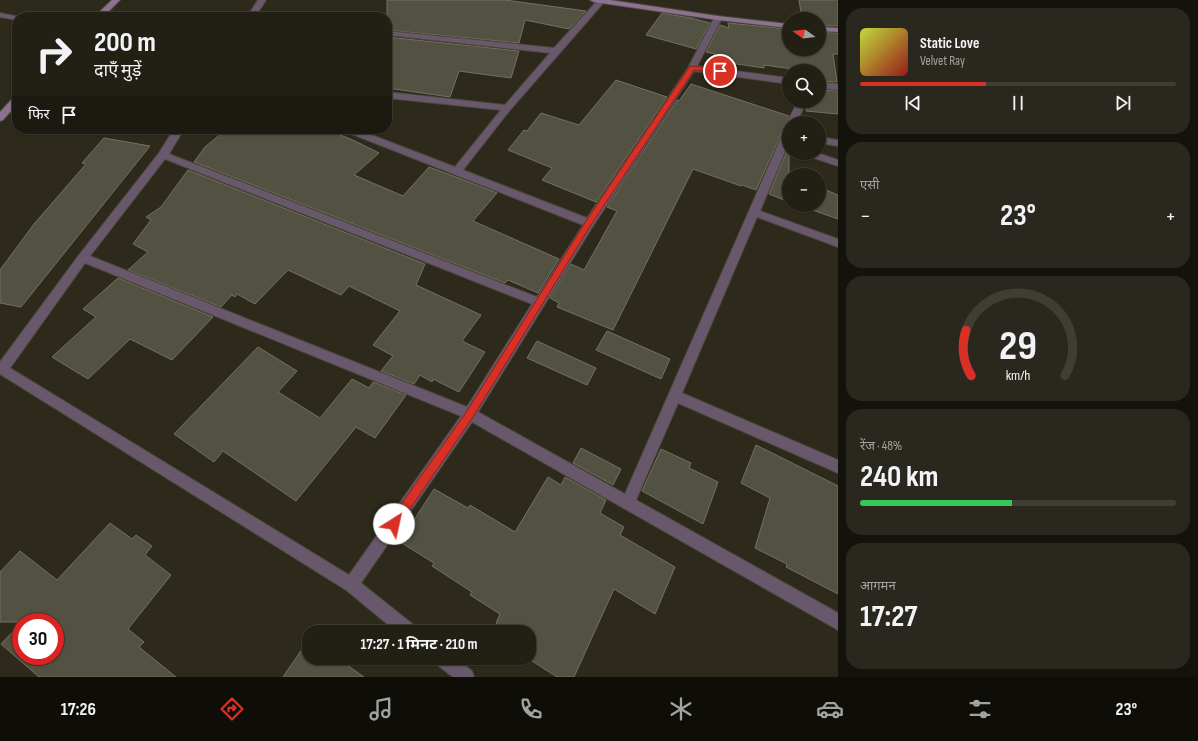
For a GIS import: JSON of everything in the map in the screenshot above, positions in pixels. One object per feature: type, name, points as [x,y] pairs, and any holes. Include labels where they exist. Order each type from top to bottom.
[{"type":"street","points":[[103,12],[116,0]]},
{"type":"street","points":[[254,12],[262,0]]},
{"type":"street","points":[[456,172],[507,108],[598,1],[782,25]]},
{"type":"street","points":[[0,15],[12,17]]},
{"type":"street","points":[[351,585],[470,414],[589,223],[692,68],[718,18]]},
{"type":"street","points":[[826,29],[838,30]]},
{"type":"street","points":[[392,35],[556,51]]},
{"type":"street","points":[[692,68],[782,79]]},
{"type":"street","points":[[826,85],[838,87]]},
{"type":"street","points":[[392,96],[507,108]]},
{"type":"street","points":[[0,118],[12,104]]},
{"type":"street","points":[[176,134],[163,155],[83,258],[1,369],[351,585],[401,625]]},
{"type":"street","points":[[360,134],[589,223]]},
{"type":"street","points":[[826,141],[838,143]]},
{"type":"street","points":[[628,503],[753,212],[782,150]]},
{"type":"street","points":[[163,155],[539,302]]},
{"type":"street","points":[[826,159],[838,163]]},
{"type":"street","points":[[753,212],[838,243]]},
{"type":"street","points":[[83,258],[470,414],[838,622]]},
{"type":"street","points":[[674,394],[838,467]]},
{"type":"street","points":[[451,665],[466,677]]},
{"type":"building","points":[[387,0],[505,0],[586,11],[569,29],[525,20],[519,43],[392,30],[392,12],[387,12]]},
{"type":"building","points":[[799,0],[838,0],[838,26],[826,26],[826,12],[801,12]]},
{"type":"building","points":[[662,13],[710,23],[696,49],[646,35]]},
{"type":"building","points":[[728,23],[782,28],[782,56],[826,56],[826,32],[838,33],[838,54],[833,54],[837,82],[826,81],[826,64],[782,64],[782,68],[764,65],[764,68],[710,60],[715,54],[706,52],[720,25],[729,28]]},
{"type":"building","points":[[392,38],[519,51],[511,78],[459,71],[450,97],[392,89]]},
{"type":"building","points":[[616,80],[667,97],[596,202],[542,180],[552,168],[508,150],[524,130],[527,131],[541,113],[579,125]]},
{"type":"building","points":[[691,84],[789,116],[782,116],[782,132],[756,190],[693,169],[613,330],[557,307],[559,303],[550,298],[571,264],[584,270],[617,211],[607,207],[677,100],[679,101]]},
{"type":"building","points":[[826,90],[838,91],[838,114],[806,111],[807,108],[826,108]]},
{"type":"building","points":[[221,134],[338,134],[379,153],[354,175],[403,196],[429,167],[497,193],[473,221],[559,259],[538,293],[508,280],[505,283],[194,162],[205,147]]},
{"type":"building","points":[[104,138],[150,146],[21,307],[0,303],[0,270],[34,224],[86,164],[82,163]]},
{"type":"building","points":[[783,160],[789,160],[789,168],[782,168],[782,199],[769,194]]},
{"type":"building","points":[[188,170],[425,264],[416,285],[481,315],[462,341],[485,352],[459,392],[433,379],[432,382],[420,375],[414,384],[381,371],[393,356],[373,345],[400,311],[349,286],[341,295],[288,270],[255,304],[237,294],[235,297],[232,295],[221,307],[128,270],[148,252],[133,244],[151,220],[146,217],[161,207]]},
{"type":"building","points":[[826,190],[838,195],[838,219],[818,212],[826,212]]},
{"type":"building","points":[[118,278],[213,317],[172,360],[130,339],[88,379],[52,357],[96,317],[83,309]]},
{"type":"building","points":[[607,331],[670,359],[661,379],[596,350]]},
{"type":"building","points":[[537,341],[596,368],[587,385],[527,358]]},
{"type":"building","points":[[258,347],[297,371],[278,392],[320,418],[352,379],[369,388],[373,382],[406,395],[375,438],[356,427],[296,501],[223,451],[214,462],[174,434]]},
{"type":"building","points":[[756,445],[838,486],[838,594],[786,567],[787,564],[755,548],[770,498],[741,483]]},
{"type":"building","points":[[581,448],[621,469],[613,485],[573,463]]},
{"type":"building","points":[[661,449],[691,463],[689,468],[718,482],[703,524],[642,491]]},
{"type":"building","points":[[548,477],[561,485],[565,477],[606,500],[600,513],[624,527],[620,535],[675,567],[655,614],[614,589],[574,677],[557,677],[536,664],[536,625],[499,625],[496,623],[500,614],[470,595],[472,592],[432,566],[434,563],[400,542],[434,489],[468,508],[470,505],[515,532]]},
{"type":"building","points":[[110,523],[132,539],[136,535],[152,546],[145,555],[171,575],[128,629],[144,642],[139,647],[176,677],[39,677],[25,665],[64,665],[64,613],[12,613],[12,622],[0,622],[0,572],[20,551],[57,580]]},
{"type":"building","points":[[12,632],[12,654],[1,644]]},
{"type":"building","points":[[302,649],[302,665],[347,665],[364,677],[283,677]]},
{"type":"route","points":[[394,524],[470,414],[589,223],[692,68],[720,71]]}]
